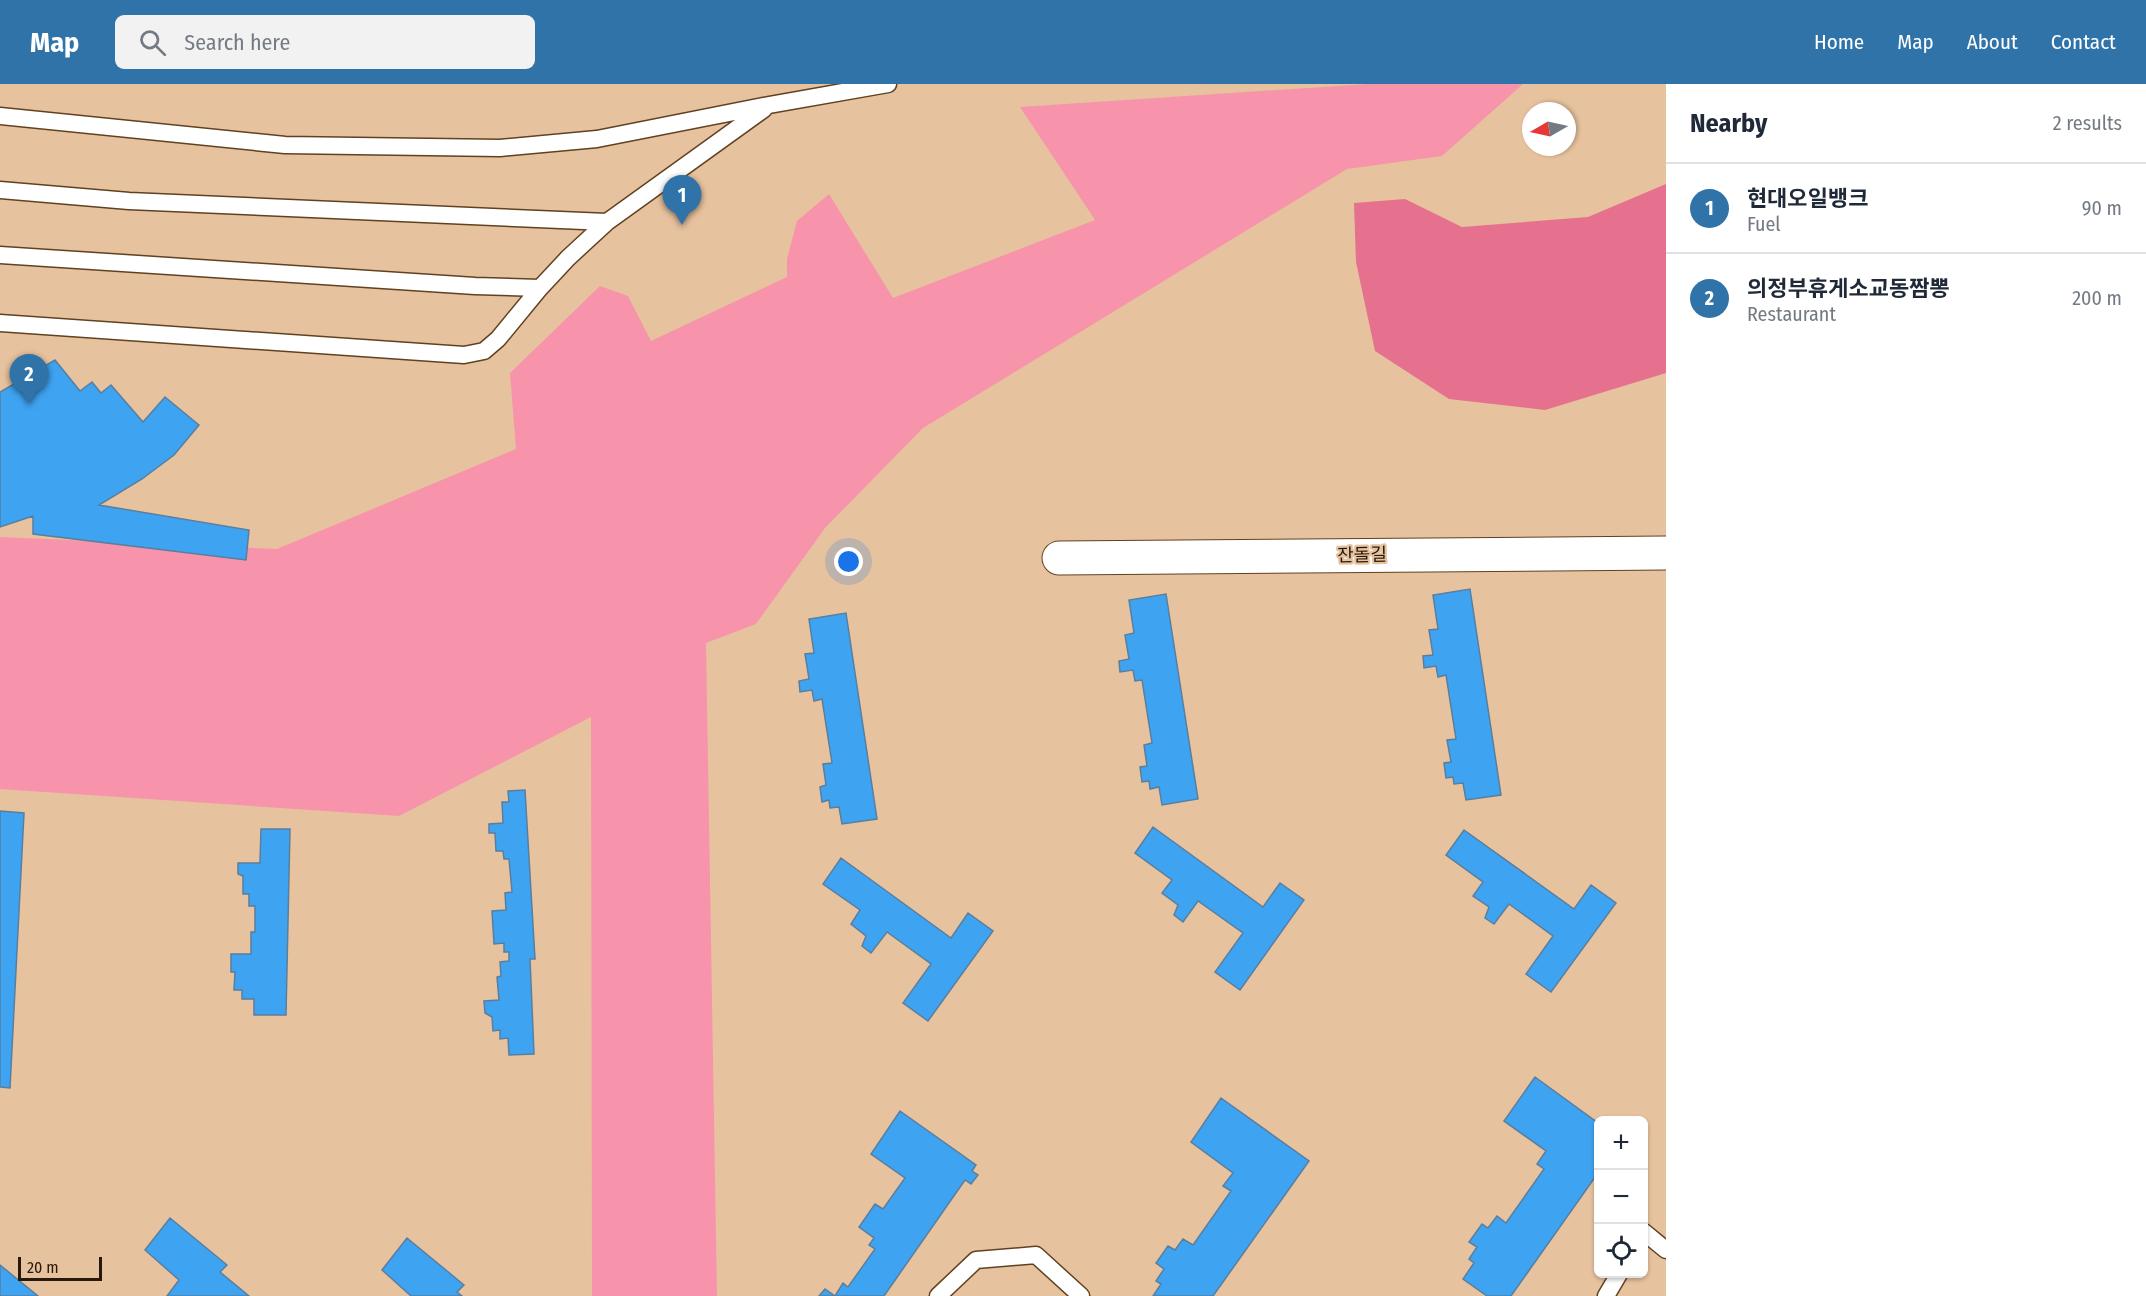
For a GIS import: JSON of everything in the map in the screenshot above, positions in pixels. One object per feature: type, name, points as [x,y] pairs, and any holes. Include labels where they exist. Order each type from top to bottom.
[{"type":"street","name":"잔돌길","points":[[1059,558],[1666,553]]},
{"type":"lane","points":[[0,116],[285,145],[500,148],[597,139],[888,84]]},
{"type":"lane","points":[[0,322],[464,355],[484,351],[498,339],[568,258],[607,222],[769,105]]},
{"type":"lane","points":[[0,190],[129,201],[607,222]]},
{"type":"lane","points":[[0,255],[475,286],[540,288]]},
{"type":"lane","points":[[1648,1235],[1666,1250]]},
{"type":"lane","points":[[938,1296],[976,1260],[1036,1256],[1081,1296]]},
{"type":"lane","points":[[1606,1296],[1617,1278]]},
{"type":"shaded area","points":[[1368,84],[1523,84],[1442,156],[1347,169],[923,428],[825,528],[756,624],[706,643],[717,1296],[592,1296],[591,717],[399,816],[0,789],[0,537],[277,549],[516,449],[510,373],[600,286],[628,296],[651,341],[787,277],[787,259],[797,221],[829,194],[893,298],[1095,220],[1020,107]]},
{"type":"shaded area","points":[[1666,184],[1666,373],[1545,410],[1449,399],[1375,351],[1356,262],[1354,203],[1405,199],[1462,227],[1588,217]]},
{"type":"building","points":[[55,360],[80,391],[92,382],[101,393],[111,385],[143,422],[165,397],[199,425],[174,455],[142,479],[99,505],[249,530],[246,560],[33,534],[33,516],[0,527],[0,392]]},
{"type":"building","points":[[1470,589],[1501,795],[1466,800],[1463,783],[1454,784],[1453,777],[1446,778],[1444,763],[1451,762],[1447,740],[1456,739],[1446,675],[1438,677],[1436,666],[1424,668],[1423,656],[1433,655],[1429,630],[1438,629],[1433,595]]},
{"type":"building","points":[[1166,594],[1198,799],[1162,805],[1159,787],[1150,789],[1149,781],[1142,782],[1140,767],[1147,766],[1144,745],[1152,743],[1142,680],[1135,681],[1133,670],[1120,672],[1119,661],[1129,659],[1125,635],[1134,633],[1129,600]]},
{"type":"building","points":[[846,613],[877,819],[842,824],[839,807],[830,808],[829,800],[822,802],[820,787],[826,785],[823,764],[832,763],[822,699],[814,701],[812,690],[800,692],[799,681],[809,679],[805,654],[814,653],[809,619]]},
{"type":"building","points":[[525,790],[535,959],[530,959],[534,1054],[509,1055],[508,1038],[500,1039],[500,1030],[493,1031],[492,1017],[485,1013],[484,1001],[499,1000],[497,977],[501,976],[500,962],[509,961],[509,952],[504,952],[504,943],[494,944],[492,911],[506,910],[505,893],[512,892],[509,859],[504,859],[503,851],[496,851],[495,833],[489,833],[489,824],[503,823],[502,802],[509,802],[508,791]]},
{"type":"building","points":[[0,811],[24,813],[10,1088],[0,1087]]},
{"type":"building","points":[[1153,827],[1263,907],[1280,883],[1304,900],[1240,990],[1215,972],[1243,933],[1198,901],[1183,922],[1174,915],[1178,905],[1162,893],[1172,880],[1135,853]]},
{"type":"building","points":[[261,829],[290,829],[286,1015],[254,1015],[254,999],[242,999],[242,990],[234,990],[235,972],[231,972],[231,954],[251,954],[251,932],[255,932],[255,906],[249,906],[249,894],[243,894],[243,876],[238,874],[238,863],[260,863]]},
{"type":"building","points":[[1464,830],[1574,909],[1591,885],[1616,903],[1551,992],[1526,974],[1553,936],[1509,904],[1494,924],[1485,918],[1489,907],[1473,896],[1483,882],[1446,855]]},
{"type":"building","points":[[841,858],[951,938],[968,913],[993,931],[928,1021],[903,1003],[931,964],[887,932],[871,953],[862,946],[866,936],[851,924],[860,910],[823,884]]},
{"type":"building","points":[[1535,1077],[1594,1120],[1594,1179],[1511,1296],[1487,1296],[1463,1279],[1474,1263],[1469,1259],[1477,1247],[1469,1242],[1482,1224],[1488,1228],[1497,1216],[1506,1223],[1544,1169],[1537,1164],[1546,1151],[1504,1121]]},
{"type":"building","points":[[1221,1098],[1309,1161],[1213,1296],[1153,1296],[1161,1284],[1156,1281],[1164,1269],[1156,1263],[1168,1246],[1175,1250],[1183,1239],[1193,1245],[1231,1191],[1223,1186],[1233,1173],[1191,1142]]},
{"type":"building","points":[[900,1111],[976,1165],[972,1171],[978,1175],[971,1184],[965,1180],[884,1296],[835,1296],[843,1283],[848,1287],[875,1249],[869,1245],[874,1238],[859,1227],[875,1204],[883,1209],[905,1178],[871,1154]]},
{"type":"building","points":[[170,1218],[227,1265],[220,1272],[249,1296],[167,1296],[179,1280],[145,1250]]},
{"type":"building","points":[[407,1238],[464,1285],[457,1292],[462,1296],[411,1296],[382,1270]]},
{"type":"building","points":[[0,1265],[38,1296],[0,1296]]},
{"type":"building","points":[[825,1289],[835,1296],[819,1296]]},
{"type":"place","name":"현대오일뱅크","points":[[682,225]]},
{"type":"place","name":"의정부휴게소교동짬뽕","points":[[29,404]]}]
